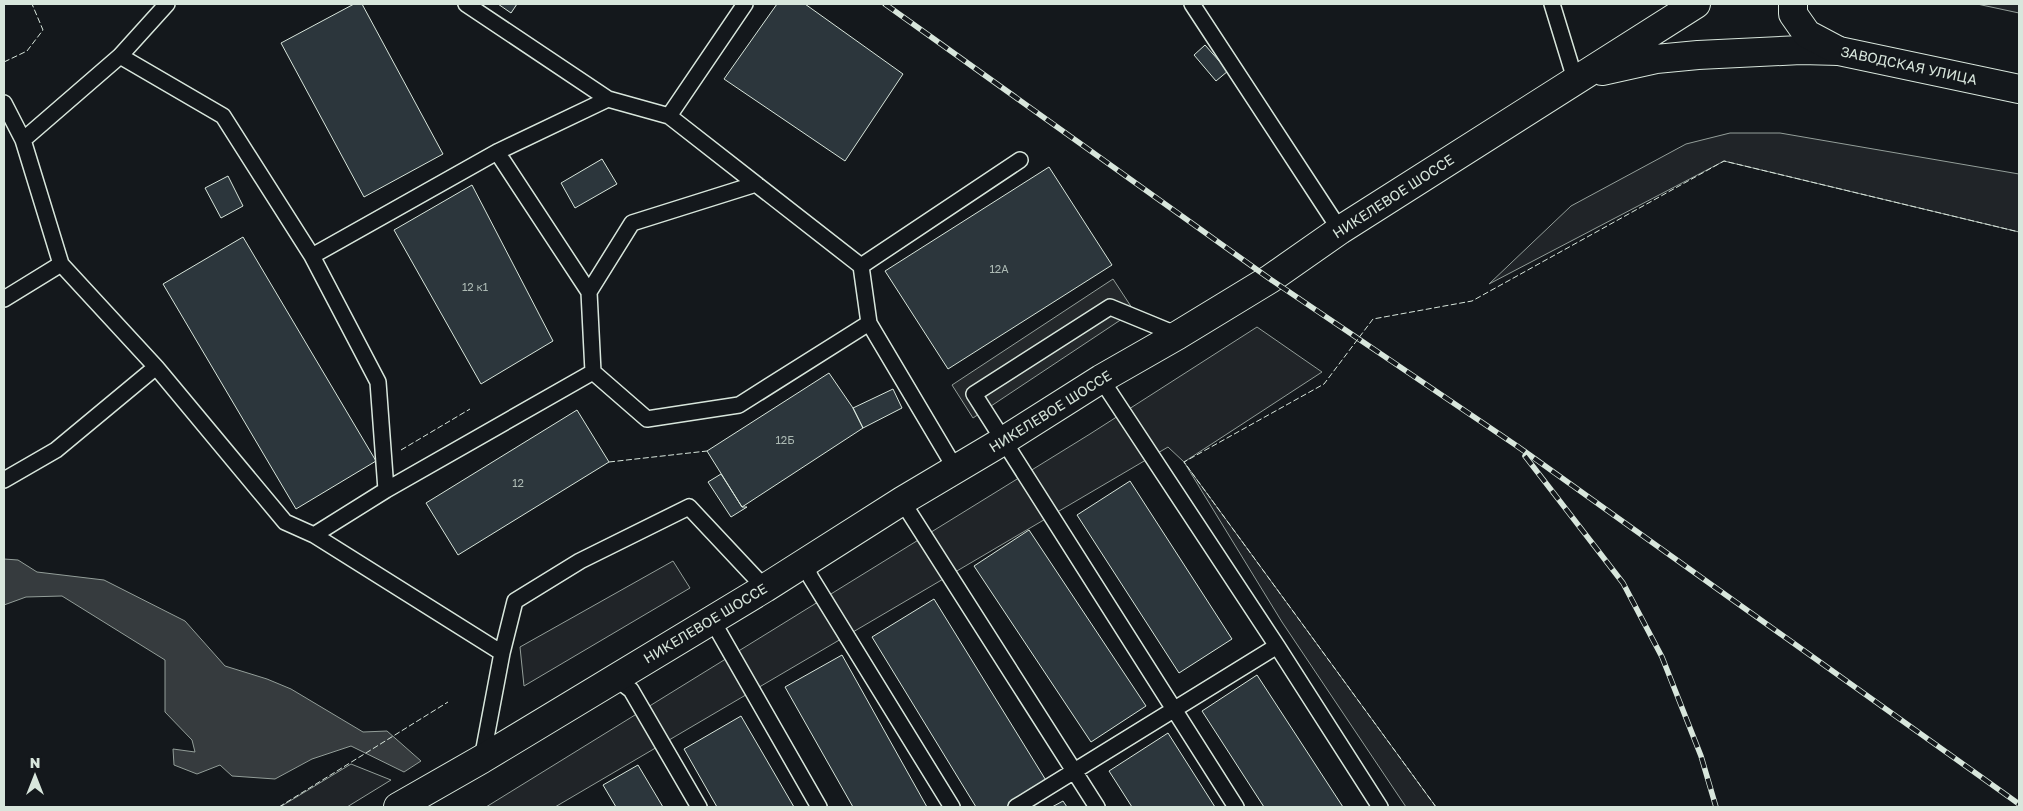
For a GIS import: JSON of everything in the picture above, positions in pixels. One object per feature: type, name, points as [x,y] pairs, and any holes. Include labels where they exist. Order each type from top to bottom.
[{"type":"main road","name":"НИКЕЛЕВОЕ ШОССЕ","points":[[403,806],[712,620],[955,468],[1178,336],[1270,279],[1340,230],[1696,4]]},
{"type":"main road","name":"ЗАВОДСКАЯ УЛИЦА","points":[[1794,4],[1793,14],[1807,34],[1839,51],[2019,89]]},
{"type":"main road","points":[[1579,77],[1656,60],[1698,55],[1801,50],[1839,51]]},
{"type":"lane","points":[[23,140],[120,56],[167,4]]},
{"type":"lane","points":[[466,4],[608,99],[669,116],[861,266],[868,323],[955,468]]},
{"type":"lane","points":[[669,116],[744,4]]},
{"type":"lane","points":[[1192,4],[1340,230]]},
{"type":"lane","points":[[1552,4],[1579,77]]},
{"type":"lane","points":[[120,56],[223,116],[312,256],[378,382],[386,490]]},
{"type":"lane","points":[[312,256],[497,152],[608,99]]},
{"type":"lane","points":[[4,103],[23,140],[61,264],[156,367],[285,522],[314,535],[502,653]]},
{"type":"lane","points":[[497,152],[589,292],[593,372],[647,419],[739,405],[868,323]]},
{"type":"lane","points":[[861,266],[1020,160]]},
{"type":"lane","points":[[589,292],[632,223],[756,184]]},
{"type":"lane","points":[[4,299],[61,264]]},
{"type":"lane","points":[[1178,336],[1110,306],[974,394],[1236,807]]},
{"type":"lane","points":[[4,480],[56,450],[156,367]]},
{"type":"lane","points":[[314,535],[386,490],[593,372]]},
{"type":"lane","points":[[1101,380],[1277,646],[1380,807]]},
{"type":"lane","points":[[902,501],[1097,807]]},
{"type":"lane","points":[[482,759],[502,653],[515,601],[580,561],[689,507],[764,588]]},
{"type":"lane","points":[[804,563],[810,578],[952,807]]},
{"type":"lane","points":[[712,620],[819,807]]},
{"type":"lane","points":[[1016,807],[1277,646]]},
{"type":"lane","points":[[615,678],[631,690],[699,807]]},
{"type":"shaded area","points":[[1977,4],[2019,4],[2019,13]]},
{"type":"shaded area","points":[[1730,133],[1780,133],[2019,174],[2019,232],[1724,161],[1489,284],[1571,206],[1686,144]]},
{"type":"shaded area","points":[[1113,279],[1134,311],[973,418],[952,385]]},
{"type":"shaded area","points":[[1257,327],[1322,372],[1184,462],[1168,447],[555,807],[486,807],[1090,434]]},
{"type":"shaded area","points":[[1184,462],[1436,807],[1406,807],[1282,622]]},
{"type":"shaded area","points":[[4,559],[18,560],[37,572],[104,580],[185,621],[225,666],[267,679],[291,689],[363,732],[387,731],[421,761],[404,772],[351,746],[312,759],[275,779],[232,776],[220,765],[197,774],[174,765],[173,749],[195,752],[192,740],[165,712],[165,660],[62,596],[26,597],[4,605]]},
{"type":"shaded area","points":[[673,561],[690,588],[524,686],[520,647]]},
{"type":"shaded area","points":[[351,764],[391,780],[347,807],[280,807]]},
{"type":"building","points":[[354,4],[362,4],[443,154],[364,197],[281,43]]},
{"type":"building","points":[[498,4],[517,4],[511,13]]},
{"type":"building","points":[[777,4],[805,4],[903,74],[845,161],[724,79]]},
{"type":"building","points":[[1205,45],[1228,71],[1216,81],[1194,55]]},
{"type":"building","points":[[602,159],[617,184],[575,208],[561,183]]},
{"type":"building","points":[[1049,167],[1112,265],[948,369],[885,271]]},
{"type":"building","points":[[228,176],[243,206],[221,218],[205,188]]},
{"type":"building","points":[[472,185],[553,341],[481,384],[394,230]]},
{"type":"building","points":[[243,237],[376,461],[296,509],[163,284]]},
{"type":"building","points":[[829,373],[853,408],[863,428],[742,507],[707,451]]},
{"type":"building","points":[[893,389],[902,408],[863,428],[853,408]]},
{"type":"building","points":[[577,410],[609,462],[458,555],[426,503]]},
{"type":"building","points":[[721,474],[742,507],[747,507],[731,517],[708,482]]},
{"type":"building","points":[[1130,481],[1232,639],[1179,673],[1077,515]]},
{"type":"building","points":[[1029,530],[1146,706],[1091,742],[974,566]]},
{"type":"building","points":[[934,599],[1047,782],[1006,807],[976,807],[872,637]]},
{"type":"building","points":[[842,655],[927,807],[853,807],[785,687]]},
{"type":"building","points":[[1257,675],[1343,807],[1264,807],[1202,711]]},
{"type":"building","points":[[741,716],[794,807],[717,807],[684,749]]},
{"type":"building","points":[[1168,733],[1215,807],[1132,807],[1109,771]]},
{"type":"building","points":[[638,765],[663,807],[616,807],[603,785]]},
{"type":"building","points":[[1063,801],[1067,807],[1052,807]]},
{"type":"railway","points":[[885,4],[1270,279],[1517,446],[2019,804]]},
{"type":"railway","points":[[1525,456],[1623,583],[1662,657],[1701,756],[1716,807]]},
{"type":"fence","points":[[4,62],[27,51],[43,30],[32,4]]},
{"type":"fence","points":[[1436,807],[1184,462],[1324,384],[1373,319],[1472,301],[1724,161],[2019,232]]},
{"type":"fence","points":[[401,450],[470,409]]},
{"type":"fence","points":[[609,462],[707,451]]},
{"type":"fence","points":[[279,807],[448,702]]}]
